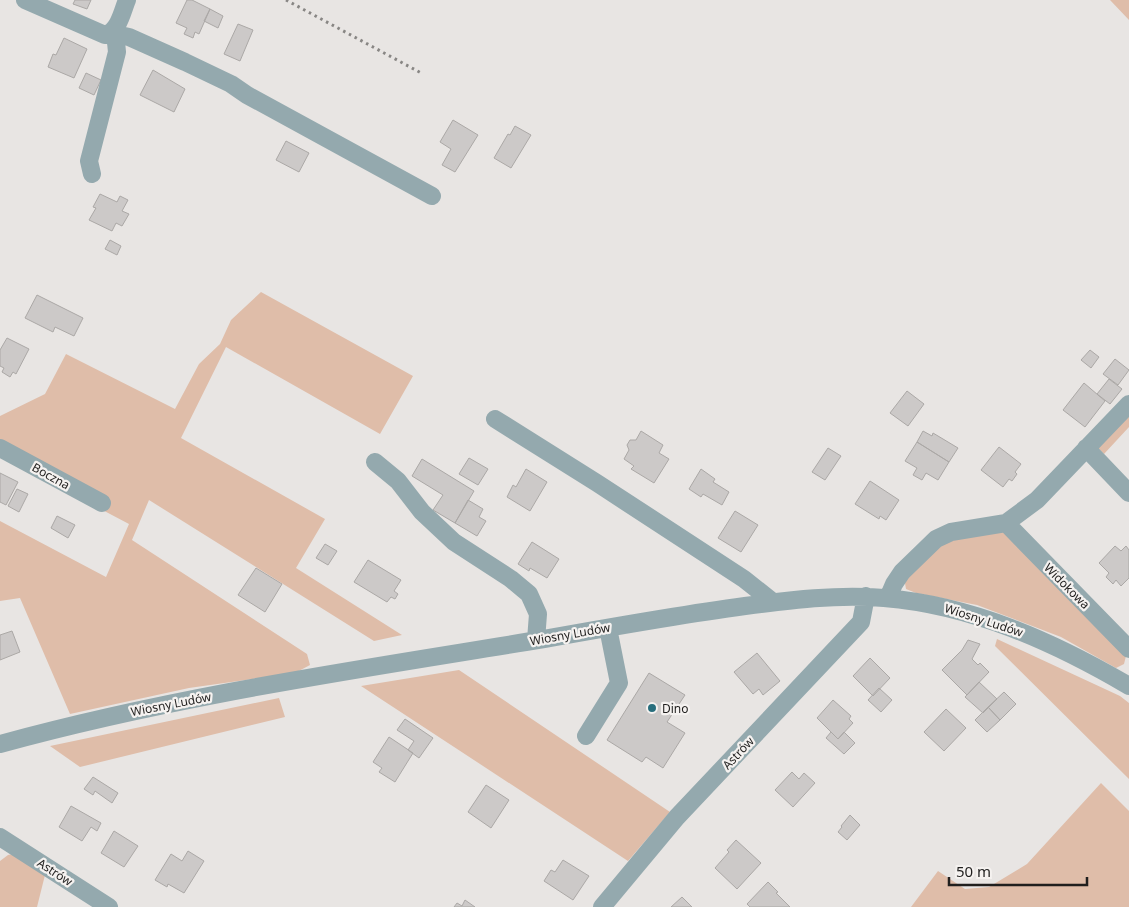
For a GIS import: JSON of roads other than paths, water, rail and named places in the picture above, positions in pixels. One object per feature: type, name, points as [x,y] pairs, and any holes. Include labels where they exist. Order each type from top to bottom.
[{"type":"street","points":[[25,0],[105,35],[111,33],[130,37],[231,84],[247,95],[432,196]]},
{"type":"street","points":[[111,33],[127,0]]},
{"type":"street","points":[[92,174],[89,162],[117,52],[116,42],[111,33]]},
{"type":"street","points":[[888,598],[902,572],[936,539],[951,532],[1006,523],[1037,500],[1129,404]]},
{"type":"street","points":[[496,419],[597,482],[744,579],[773,602]]},
{"type":"street","name":"Boczna","points":[[0,448],[102,503]]},
{"type":"street","points":[[1086,448],[1129,493]]},
{"type":"street","points":[[375,462],[398,481],[422,512],[454,542],[511,579],[529,594],[538,614],[536,640]]},
{"type":"street","name":"Widokowa","points":[[1006,523],[1129,649]]},
{"type":"street","name":"Wiosny Ludów","points":[[0,744],[119,714],[269,685],[712,610],[820,597],[866,596],[888,598],[959,610],[993,621],[1053,645],[1129,686]]},
{"type":"street","name":"Astrów","points":[[602,907],[652,844],[861,622],[866,596]]},
{"type":"street","points":[[586,736],[619,683],[608,628]]},
{"type":"street","name":"Astrów","points":[[0,838],[109,907]]},
{"type":"place","name":"Dino","points":[[652,708]]}]
